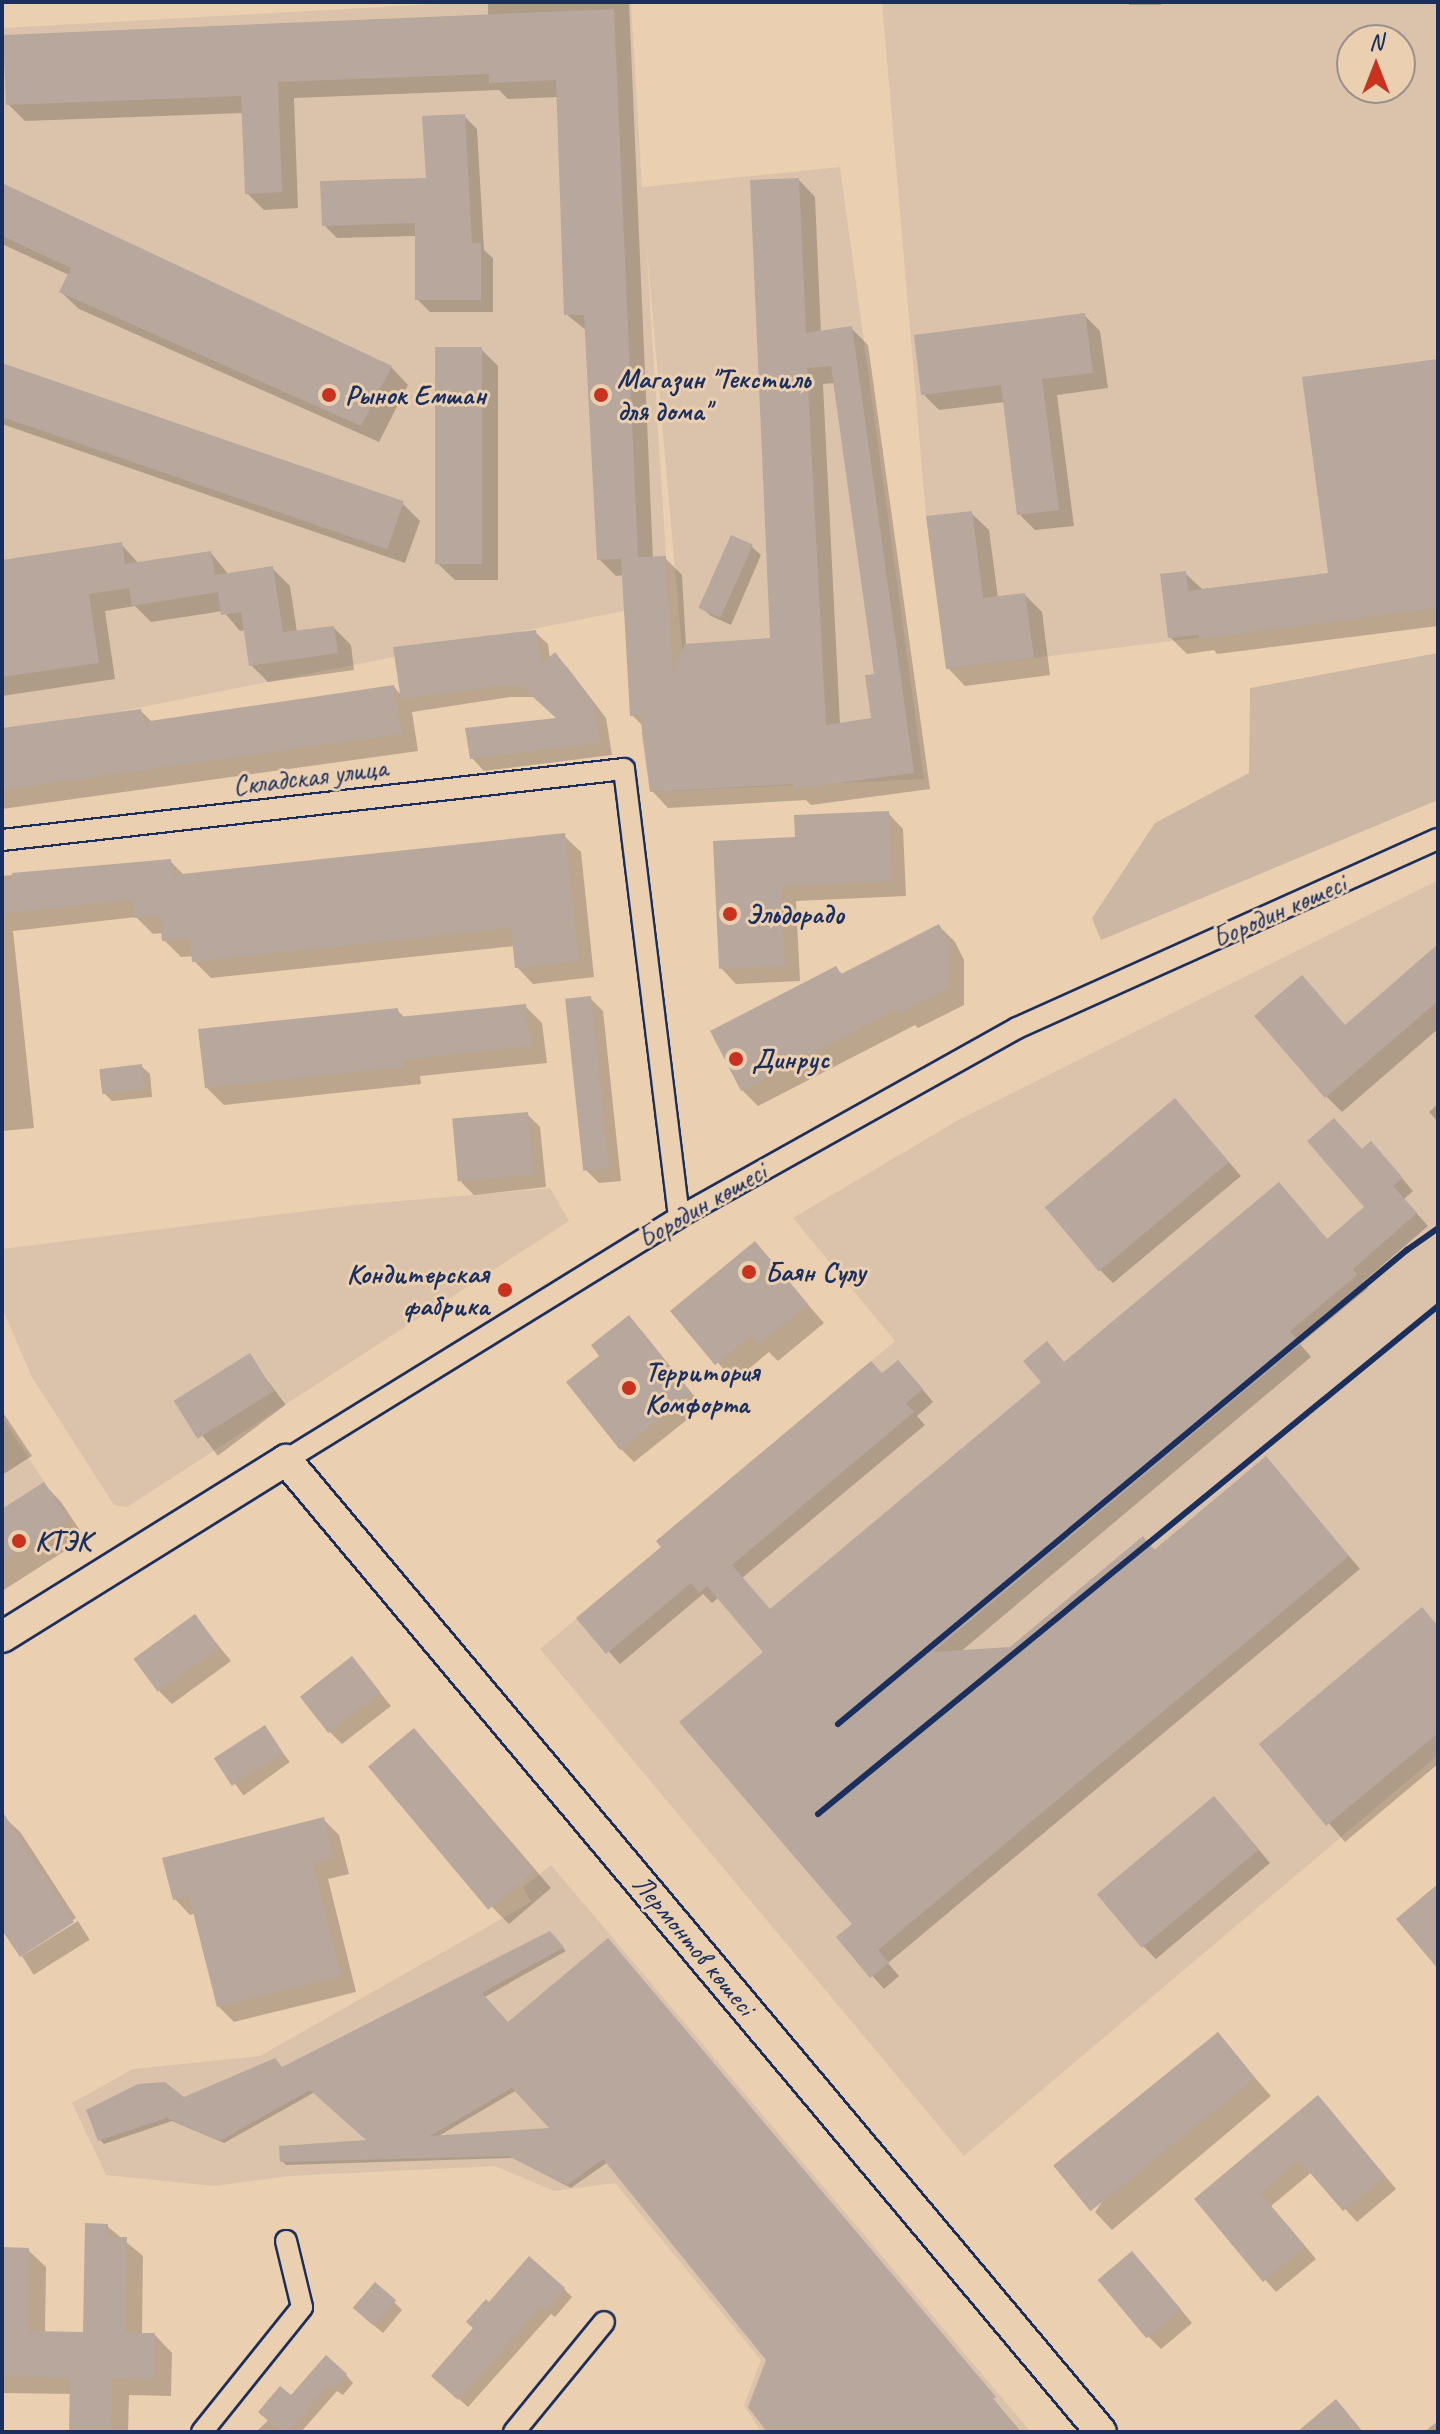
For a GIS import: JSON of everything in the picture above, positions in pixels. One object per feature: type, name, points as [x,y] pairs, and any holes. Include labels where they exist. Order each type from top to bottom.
[{"type":"street","name":"Складская улица","points":[[2,840],[624,769],[679,1217]]},
{"type":"street","name":"Бородин көшесі","points":[[2,1637],[679,1217],[1017,1028],[1438,839]]},
{"type":"street","name":"Лермонтов көшесі","points":[[286,1460],[1101,2432]]},
{"type":"street","points":[[202,2432],[302,2307],[286,2241]]},
{"type":"street","points":[[514,2432],[604,2322]]},
{"type":"shaded area","name":"Рынок Емшан","points":[[472,2],[631,2],[642,187],[840,167],[924,779],[650,792],[641,732],[689,728],[646,240],[669,602],[2,735],[2,28]]},
{"type":"shaded area","points":[[882,2],[1438,2],[1438,608],[946,669],[926,516]]},
{"type":"shaded area","points":[[1438,653],[1438,800],[1101,940],[1092,918],[1155,823],[1249,773],[1250,688]]},
{"type":"shaded area","points":[[1438,880],[1438,1755],[964,2156],[540,1649],[661,1548],[656,1541],[895,1341],[793,1218],[960,1119]]},
{"type":"shaded area","points":[[550,1188],[569,1221],[127,1507],[114,1505],[32,1377],[2,1308],[2,1249],[355,1205]]},
{"type":"shaded area","points":[[2,1417],[69,1520],[2,1562]]},
{"type":"shaded area","points":[[551,1865],[1031,2432],[761,2432],[744,2405],[761,2360],[615,2183],[554,2191],[495,2166],[290,2176],[214,2186],[106,2175],[72,2103],[133,2069],[260,2056],[531,1902],[523,1887]]},
{"type":"building","points":[[614,9],[638,558],[597,560],[584,315],[564,315],[556,80],[489,83],[489,74],[278,82],[282,192],[245,194],[241,96],[6,105],[3,35]]},
{"type":"building","points":[[465,114],[472,243],[481,243],[481,300],[415,300],[415,223],[322,226],[320,181],[426,178],[422,116]]},
{"type":"building","points":[[799,178],[806,333],[852,326],[914,773],[793,789],[793,784],[650,792],[640,715],[630,716],[621,558],[666,556],[673,671],[685,644],[770,638],[750,180]],"holes":[[[831,366],[874,674],[865,675],[871,718],[826,725],[807,368]]]},
{"type":"building","points":[[2,183],[392,366],[361,426],[59,292],[71,268],[2,236]]},
{"type":"building","points":[[1085,313],[1093,373],[1042,379],[1059,510],[1017,515],[1001,385],[921,395],[914,335]]},
{"type":"building","points":[[435,347],[482,347],[482,564],[435,564]]},
{"type":"building","points":[[1438,359],[1438,608],[1199,639],[1198,635],[1168,638],[1160,574],[1186,571],[1188,591],[1328,573],[1302,377]]},
{"type":"building","points":[[2,363],[404,501],[387,550],[2,417]]},
{"type":"building","points":[[972,511],[983,598],[1025,593],[1034,658],[946,669],[926,516]]},
{"type":"building","points":[[731,535],[753,545],[720,618],[698,608]]},
{"type":"building","points":[[122,542],[125,564],[211,551],[215,575],[273,566],[283,632],[334,626],[338,653],[249,666],[241,612],[221,615],[218,592],[132,606],[129,588],[89,594],[99,663],[2,677],[2,560]]},
{"type":"building","points":[[536,630],[542,664],[555,652],[594,703],[600,743],[470,759],[465,728],[556,718],[521,686],[497,686],[401,700],[393,647]]},
{"type":"building","points":[[394,685],[402,734],[2,790],[2,728],[141,709],[143,722]]},
{"type":"building","points":[[889,811],[892,881],[781,886],[785,966],[719,969],[713,841],[795,837],[794,815]]},
{"type":"building","points":[[565,833],[579,961],[515,968],[511,928],[192,962],[190,938],[162,941],[160,916],[134,918],[132,900],[2,914],[2,880],[12,879],[12,873],[171,859],[173,875]]},
{"type":"building","points":[[939,924],[949,943],[948,989],[900,1013],[898,1009],[741,1091],[710,1031],[836,966],[841,974]]},
{"type":"building","points":[[1438,944],[1438,1001],[1325,1098],[1254,1016],[1302,975],[1345,1025]]},
{"type":"building","points":[[591,996],[609,1168],[583,1171],[565,999]]},
{"type":"building","points":[[526,1004],[530,1046],[403,1060],[404,1067],[205,1088],[198,1029],[398,1008],[399,1017]]},
{"type":"building","points":[[142,1064],[145,1089],[102,1094],[99,1069]]},
{"type":"building","points":[[1175,1098],[1229,1162],[1099,1272],[1045,1207]]},
{"type":"building","points":[[528,1112],[533,1175],[458,1181],[452,1119]]},
{"type":"building","points":[[1334,1118],[1362,1149],[1371,1141],[1403,1178],[1393,1186],[1417,1213],[1353,1269],[1357,1275],[1290,1331],[1301,1344],[933,1652],[1010,1647],[1143,1536],[1154,1550],[1266,1456],[1349,1556],[878,1950],[889,1963],[870,1978],[836,1937],[852,1924],[679,1722],[763,1652],[707,1586],[699,1593],[691,1583],[606,1654],[576,1618],[661,1547],[656,1541],[871,1361],[882,1373],[898,1360],[923,1389],[906,1403],[914,1412],[732,1565],[770,1609],[1041,1382],[1023,1361],[1047,1341],[1064,1362],[1279,1182],[1327,1239],[1364,1207],[1307,1141]]},
{"type":"building","name":"Баян Сулу","points":[[755,1241],[808,1304],[759,1345],[751,1335],[715,1365],[670,1311]]},
{"type":"building","name":"Территория Комфорта","points":[[629,1315],[691,1393],[620,1450],[566,1382],[599,1356],[591,1345]]},
{"type":"building","points":[[250,1353],[274,1391],[198,1439],[174,1401]]},
{"type":"building","name":"КТЭК","points":[[44,1482],[69,1520],[2,1562],[2,1509]]},
{"type":"building","points":[[1422,1607],[1438,1626],[1438,1733],[1326,1826],[1259,1744]]},
{"type":"building","points":[[195,1614],[219,1647],[158,1692],[134,1659]]},
{"type":"building","points":[[352,1656],[380,1692],[328,1733],[300,1697]]},
{"type":"building","points":[[265,1725],[283,1753],[232,1786],[214,1758]]},
{"type":"building","points":[[414,1728],[534,1871],[488,1910],[368,1767]]},
{"type":"building","points":[[1214,1796],[1259,1850],[1142,1948],[1097,1894]]},
{"type":"building","points":[[2,1811],[74,1922],[20,1957],[2,1930]]},
{"type":"building","points":[[324,1817],[334,1858],[313,1864],[341,1976],[217,2007],[189,1896],[173,1900],[162,1858]]},
{"type":"building","points":[[1438,1884],[1438,1969],[1396,1919]]},
{"type":"building","points":[[550,1931],[564,1947],[482,1993],[508,2022],[608,1938],[996,2397],[993,2399],[1021,2432],[767,2432],[748,2407],[766,2360],[603,2159],[567,2185],[508,2156],[280,2162],[279,2146],[366,2140],[310,2090],[220,2141],[167,2118],[98,2141],[86,2110],[138,2084],[165,2082],[184,2097],[275,2058],[282,2067]],"holes":[[[512,2088],[549,2128],[430,2136]]]},
{"type":"building","points":[[1218,2032],[1255,2078],[1090,2211],[1053,2165]]},
{"type":"building","points":[[1318,2095],[1385,2176],[1343,2211],[1299,2160],[1260,2193],[1305,2246],[1263,2282],[1194,2199]]},
{"type":"building","points":[[85,2223],[108,2224],[108,2237],[127,2237],[125,2333],[155,2333],[155,2379],[112,2378],[111,2432],[69,2432],[70,2378],[2,2376],[2,2247],[29,2248],[28,2331],[83,2332]]},
{"type":"building","points":[[1132,2251],[1181,2309],[1146,2338],[1098,2280]]},
{"type":"building","points":[[529,2256],[565,2288],[546,2310],[541,2307],[458,2400],[431,2376],[473,2328],[466,2322],[486,2299],[489,2302]]},
{"type":"building","points":[[375,2282],[396,2300],[374,2326],[353,2308]]},
{"type":"building","points":[[326,2355],[347,2374],[334,2389],[329,2385],[287,2432],[281,2432],[258,2412],[280,2386],[291,2395]]},
{"type":"building","points":[[1336,2399],[1363,2432],[1297,2432]]},
{"type":"railway","points":[[838,1724],[1407,1250],[1438,1228]]},
{"type":"railway","points":[[818,1814],[1438,1306]]},
{"type":"place","name":"Рынок Емшан","points":[[329,395]]},
{"type":"place","name":"Магазин \"Текстиль для дома\"","points":[[601,395]]},
{"type":"place","name":"Эльдорадо","points":[[730,914]]},
{"type":"place","name":"Динрус","points":[[736,1059]]},
{"type":"place","name":"Баян Сулу","points":[[749,1272]]},
{"type":"place","name":"Кондитерская фабрика","points":[[505,1290]]},
{"type":"place","name":"Территория Комфорта","points":[[629,1388]]},
{"type":"place","name":"КТЭК","points":[[19,1541]]}]
